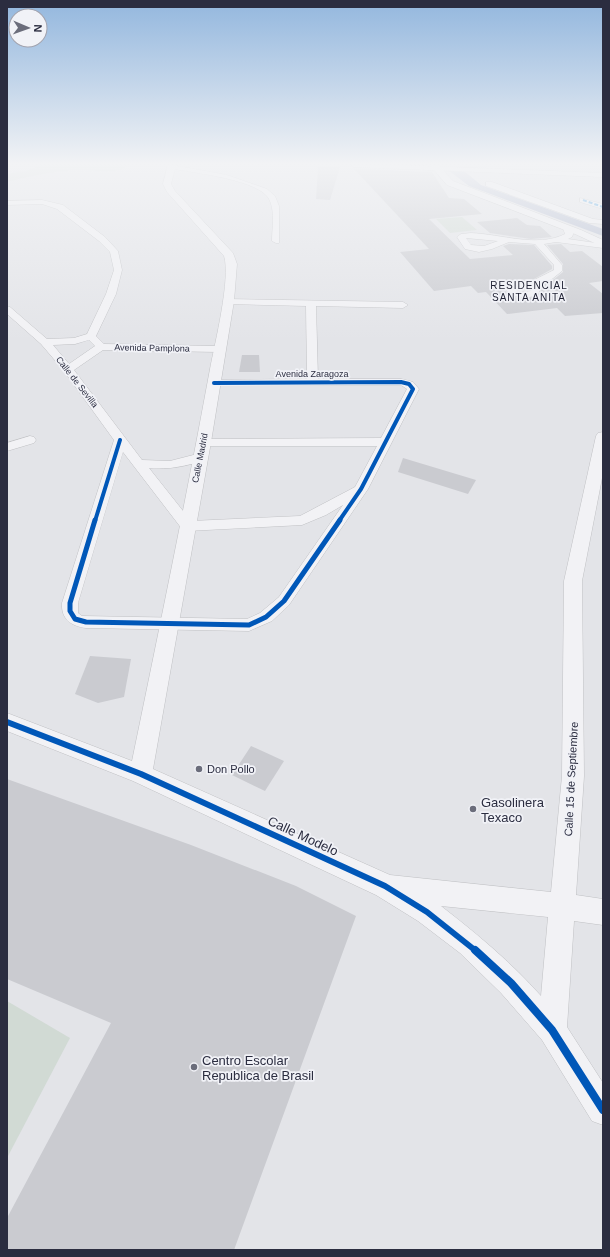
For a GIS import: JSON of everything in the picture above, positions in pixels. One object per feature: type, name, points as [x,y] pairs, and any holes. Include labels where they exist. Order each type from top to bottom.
[{"type":"street","points":[[45,342],[75,341],[91,336],[111,294],[118,270],[114,250],[82,224]]},
{"type":"street","name":"Calle Madrid","points":[[141,774],[204,442],[228,301],[232,264],[229,255],[202,224]]},
{"type":"street","points":[[276,224],[276,241]]},
{"type":"street","points":[[556,224],[603,245]]},
{"type":"street","points":[[555,240],[569,235],[570,232],[567,228]]},
{"type":"street","points":[[508,239],[537,241],[555,240],[603,245]]},
{"type":"street","points":[[537,241],[558,265],[558,271],[546,280],[538,282]]},
{"type":"street","points":[[228,301],[403,305]]},
{"type":"street","points":[[311,303],[313,382]]},
{"type":"street","name":"Calle de Sevilla","points":[[7,308],[45,342],[68,369],[120,440],[187,526]]},
{"type":"street","name":"Avenida Pamplona","points":[[91,336],[101,347],[219,349]]},
{"type":"street","points":[[68,369],[101,347]]},
{"type":"street","name":"Avenida Zaragoza","points":[[214,383],[401,382],[409,384],[413,389],[384,442]]},
{"type":"street","name":"Calle 15 de Septiembre","points":[[552,1030],[573,776],[573,581],[603,436]]},
{"type":"street","points":[[7,447],[30,440]]},
{"type":"street","points":[[120,440],[69,612],[77,622],[250,625],[266,617],[284,601],[361,489],[384,442],[204,442]]},
{"type":"street","points":[[138,463],[154,466],[170,466],[186,463],[201,457]]},
{"type":"street","points":[[187,526],[302,520],[321,512],[361,489]]},
{"type":"street","name":"Calle Modelo","points":[[7,722],[141,774],[385,886],[427,912],[469,944],[511,983],[552,1030]]},
{"type":"street","name":"Calle Modelo","points":[[385,886],[472,898],[514,900],[603,912]]},
{"type":"street","points":[[552,1030],[603,1110]]},
{"type":"shaded area","points":[[441,224],[470,224],[477,230],[450,233]]},
{"type":"shaded area","points":[[7,1001],[70,1038],[7,1158]]},
{"type":"water","points":[[570,224],[588,224],[603,229],[603,236]]},
{"type":"building","points":[[405,224],[434,224],[470,259],[513,255],[503,246],[509,244],[534,245],[552,266],[552,269],[534,279],[514,280],[502,285],[505,291],[514,297],[524,299],[538,296],[543,284],[553,280],[563,272],[563,264],[547,245],[561,244],[570,252],[582,251],[603,267],[603,281],[589,283],[603,294],[603,313],[565,316],[557,308],[507,314],[486,292],[478,293],[471,286],[434,291],[400,252],[429,249]]},
{"type":"building","points":[[479,224],[525,224],[540,226],[552,237],[531,239],[490,233]]},
{"type":"building","points":[[242,355],[259,355],[260,372],[239,372]]},
{"type":"building","points":[[403,458],[476,480],[468,494],[398,472]]},
{"type":"building","points":[[90,656],[131,659],[124,697],[98,703],[75,694]]},
{"type":"building","points":[[251,746],[284,761],[265,791],[232,775]]},
{"type":"building","name":"Centro Escolar Republica de Brasil","points":[[7,779],[191,845],[296,886],[356,916],[234,1250],[7,1250],[7,1218],[111,1023],[7,979]]},
{"type":"cycle path","points":[[120,440],[70,603],[70,611],[73,617],[86,622],[249,625],[266,617],[284,601],[361,489],[413,389],[409,384],[401,382],[214,383]]},
{"type":"cycle path","points":[[7,722],[141,774],[385,886],[427,912],[469,944],[511,983],[552,1030],[603,1110]]},
{"type":"place","name":"Don Pollo","points":[[199,769]]},
{"type":"place","name":"Gasolinera Texaco","points":[[473,809]]},
{"type":"place","name":"Centro Escolar Republica de Brasil","points":[[194,1067]]},
{"type":"district","name":"RESIDENCIAL SANTA ANITA","points":[[529,290]]}]
